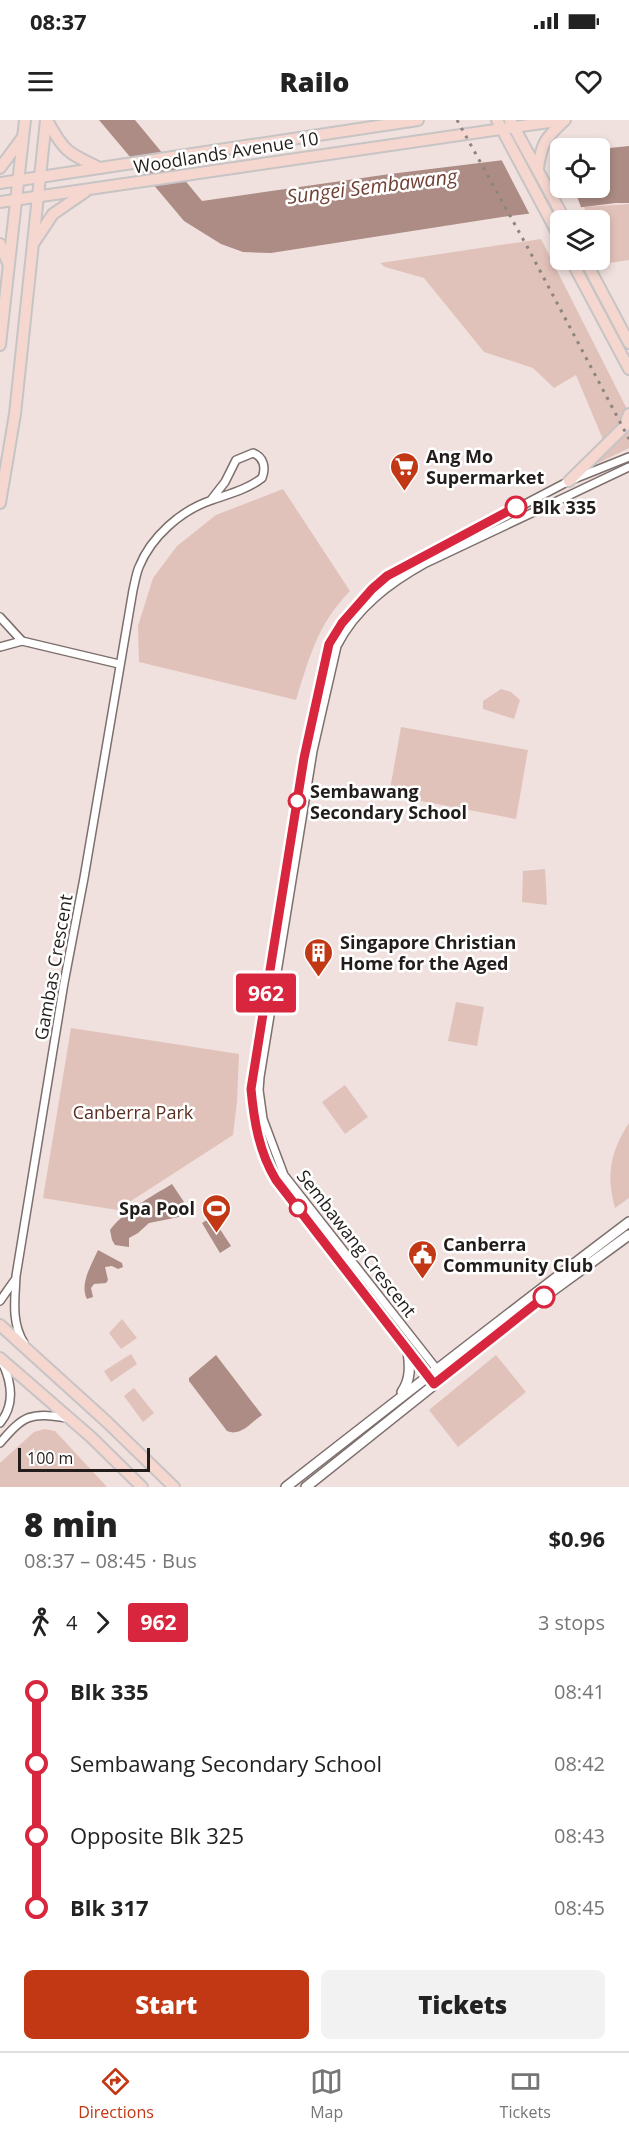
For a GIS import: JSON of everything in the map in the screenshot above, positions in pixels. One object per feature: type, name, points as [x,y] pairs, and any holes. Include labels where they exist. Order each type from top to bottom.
[{"type":"main road","points":[[0,345],[25,120]]},
{"type":"main road","points":[[47,120],[60,145],[75,156],[100,168]]},
{"type":"main road","points":[[0,503],[15,414],[47,120]]},
{"type":"main road","name":"Woodlands Avenue 10","points":[[0,183],[418,120]]},
{"type":"main road","points":[[538,168],[540,150],[546,138],[564,120]]},
{"type":"main road","name":"Woodlands Avenue 10","points":[[0,202],[500,124],[564,120]]},
{"type":"main road","points":[[500,124],[550,219]]},
{"type":"main road","points":[[512,124],[561,210]]},
{"type":"main road","points":[[0,168],[23,136]]},
{"type":"main road","points":[[32,246],[52,214],[88,190]]},
{"type":"main road","points":[[0,244],[9,266]]},
{"type":"main road","points":[[576,270],[629,369]]},
{"type":"main road","points":[[590,270],[629,343]]},
{"type":"main road","points":[[569,481],[624,427],[629,414]]},
{"type":"main road","points":[[306,1487],[434,1384],[439,1373],[629,1222]]},
{"type":"main road","points":[[286,1487],[427,1376],[439,1373],[629,1235]]},
{"type":"main road","points":[[0,1325],[27,1347],[174,1487]]},
{"type":"main road","points":[[396,1401],[407,1385],[408,1351]]},
{"type":"main road","points":[[1,1359],[69,1418],[142,1487]]},
{"type":"street","name":"Gambas Crescent","points":[[27,1347],[16,1327],[16,1276],[133,590],[143,560],[154,542],[171,524],[191,510],[211,500],[225,497],[262,478],[264,467],[260,457],[253,453],[236,459],[225,482],[211,500]]},
{"type":"street","name":"Sembawang Crescent","points":[[434,1384],[276,1180],[264,1156],[253,1117],[251,1089],[308,738],[329,644],[342,623],[372,589],[387,576],[423,556],[569,481],[629,457]]},
{"type":"street","name":"Sembawang Crescent","points":[[439,1373],[284,1175],[263,1119],[259,1090],[260,1077],[313,751],[337,646],[347,629],[374,598],[394,581],[426,563],[629,467]]},
{"type":"street","points":[[0,617],[22,641]]},
{"type":"street","points":[[0,647],[22,641],[119,664]]},
{"type":"street","name":"Gambas Crescent","points":[[0,1301],[16,1276]]},
{"type":"street","points":[[0,1423],[5,1416],[12,1392],[10,1380],[1,1359]]},
{"type":"street","points":[[0,1443],[16,1425],[30,1416],[49,1415],[69,1418]]},
{"type":"green space","points":[[629,204],[629,260],[610,263],[610,210],[585,210],[584,207]]},
{"type":"green space","points":[[541,239],[550,257],[550,270],[557,270],[629,413],[629,448],[588,468],[604,442],[576,375],[554,388],[533,368],[484,352],[424,278],[385,267],[380,263]]},
{"type":"green space","points":[[283,489],[350,591],[322,629],[296,700],[139,662],[138,626],[153,578],[177,546],[216,515]]},
{"type":"green space","points":[[501,689],[511,692],[520,700],[514,719],[483,709],[483,701]]},
{"type":"green space","points":[[401,727],[528,750],[516,819],[389,795]]},
{"type":"green space","points":[[545,869],[547,905],[522,902],[523,871]]},
{"type":"green space","points":[[456,1002],[484,1007],[477,1046],[448,1041]]},
{"type":"green space","name":"Canberra Park","points":[[71,1028],[239,1054],[233,1135],[117,1210],[43,1198]]},
{"type":"green space","points":[[345,1085],[368,1117],[345,1134],[322,1102]]},
{"type":"green space","points":[[629,1123],[629,1198],[615,1208],[610,1174],[614,1154]]},
{"type":"green space","points":[[122,1319],[137,1338],[121,1349],[109,1333]]},
{"type":"green space","points":[[131,1354],[137,1364],[111,1382],[104,1371]]},
{"type":"green space","points":[[496,1355],[526,1392],[458,1447],[429,1410]]},
{"type":"green space","points":[[134,1388],[154,1413],[143,1422],[124,1396]]},
{"type":"green space","points":[[44,1429],[55,1431],[107,1487],[0,1487],[0,1463],[34,1432]]},
{"type":"water","name":"Sungei Sembawang","points":[[99,120],[135,120],[202,201],[550,154],[550,198],[610,198],[610,148],[629,146],[629,203],[550,210],[271,253],[243,252],[221,244],[184,221]]},
{"type":"water","points":[[172,1184],[184,1202],[178,1210],[179,1217],[149,1223],[129,1238],[129,1247],[115,1245],[110,1230],[116,1223],[139,1204]]},
{"type":"water","name":"Spa Pool","points":[[212,1217],[231,1246],[220,1253],[202,1223]]},
{"type":"water","points":[[98,1250],[122,1263],[123,1267],[118,1269],[112,1266],[105,1267],[108,1280],[106,1283],[94,1284],[91,1288],[93,1297],[87,1299],[85,1281]]},
{"type":"water","points":[[216,1355],[262,1415],[237,1432],[227,1431],[189,1381],[189,1378]]},
{"type":"pier","points":[[550,151],[550,198],[578,198],[582,210],[550,210],[550,214],[531,217],[500,157]]},
{"type":"railway","points":[[457,120],[629,439]]},
{"type":"bus line","name":"962","points":[[516,507],[387,576],[372,589],[342,623],[329,644],[304,758],[251,1089],[253,1117],[261,1149],[276,1180],[434,1384],[544,1297]]},
{"type":"place","name":"Ang Mo Supermarket","points":[[405,492]]},
{"type":"place","name":"Blk 335","points":[[516,507]]},
{"type":"place","name":"Sembawang Secondary School","points":[[297,801]]},
{"type":"place","name":"Singapore Christian Home for the Aged","points":[[319,978]]},
{"type":"place","name":"Spa Pool","points":[[216,1234]]},
{"type":"place","name":"Canberra Community Club","points":[[422,1280]]}]
